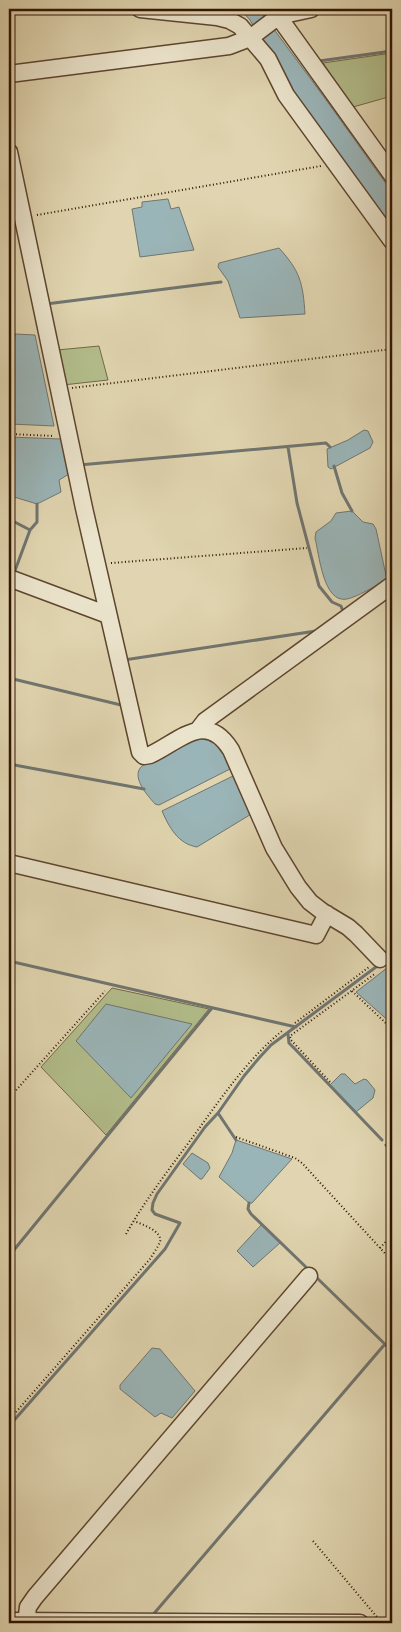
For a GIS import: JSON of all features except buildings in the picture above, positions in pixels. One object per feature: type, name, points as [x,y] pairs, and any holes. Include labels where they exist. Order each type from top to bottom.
[{"type":"street","points":[[140,9],[222,18],[240,26],[252,37],[268,59],[286,95],[392,241]]},
{"type":"street","points":[[9,74],[229,46],[252,37],[275,15],[310,9]]},
{"type":"street","points":[[275,15],[392,175]]},
{"type":"street","points":[[9,152],[96,564],[141,755],[150,755],[198,730],[205,721],[392,585]]},
{"type":"street","points":[[9,578],[108,615]]},
{"type":"street","points":[[198,730],[207,730],[220,736],[226,743],[285,868],[310,902],[356,934],[379,965]]},
{"type":"street","points":[[10,866],[316,935],[326,914]]},
{"type":"street","points":[[27,1622],[28,1607],[35,1597],[309,1276]]},
{"type":"street","points":[[9,1621],[360,1623]]},
{"type":"path","points":[[23,218],[336,163]]},
{"type":"path","points":[[59,390],[392,349]]},
{"type":"path","points":[[9,434],[69,436]]},
{"type":"path","points":[[96,564],[307,548]]},
{"type":"path","points":[[330,1082],[291,1040],[290,1036],[352,991],[379,965]]},
{"type":"path","points":[[295,1022],[379,965]]},
{"type":"path","points":[[9,1098],[105,991]]},
{"type":"path","points":[[352,991],[392,1029]]},
{"type":"path","points":[[126,1234],[156,1187],[240,1073],[264,1046],[282,1031]]},
{"type":"path","points":[[236,1137],[295,1158],[302,1163],[392,1262]]},
{"type":"path","points":[[9,1420],[150,1259],[160,1242],[160,1237],[158,1233],[134,1220]]},
{"type":"path","points":[[379,1248],[392,1235]]},
{"type":"path","points":[[388,1423],[392,1427]]},
{"type":"path","points":[[313,1541],[382,1623]]},
{"type":"green space","points":[[392,53],[392,96],[353,107],[323,63]]},
{"type":"green space","points":[[99,346],[108,380],[63,385],[57,350]]},
{"type":"green space","points":[[112,988],[209,1009],[106,1135],[41,1067]]},
{"type":"water","points":[[240,9],[259,9],[392,192],[392,228],[283,79],[250,20]]},
{"type":"water","points":[[168,199],[171,209],[179,207],[194,250],[140,257],[132,209],[142,207],[142,202]]},
{"type":"water","points":[[279,248],[292,264],[299,278],[305,314],[240,318],[228,281],[218,267],[219,263]]},
{"type":"water","points":[[15,334],[35,335],[54,426],[10,424],[9,404]]},
{"type":"water","points":[[364,430],[368,431],[373,442],[370,448],[331,469],[328,467],[327,449],[348,440]]},
{"type":"water","points":[[9,437],[61,439],[69,474],[59,480],[61,492],[37,504],[9,494]]},
{"type":"water","points":[[352,511],[363,522],[373,524],[376,529],[387,580],[347,599],[339,598],[332,594],[327,586],[315,538],[316,532],[331,521],[336,513]]},
{"type":"water","points":[[200,736],[216,742],[223,752],[230,769],[159,805],[155,804],[140,784],[139,770],[157,756]]},
{"type":"water","points":[[235,775],[253,813],[197,847],[179,839],[171,829],[162,811]]},
{"type":"water","points":[[392,964],[392,1024],[356,992]]},
{"type":"water","points":[[106,1004],[192,1024],[131,1098],[76,1041]]},
{"type":"water","points":[[341,1074],[345,1074],[355,1084],[364,1079],[367,1080],[375,1090],[373,1098],[356,1112],[330,1085]]},
{"type":"water","points":[[236,1140],[292,1159],[252,1203],[249,1203],[219,1177],[232,1153]]},
{"type":"water","points":[[192,1153],[208,1163],[210,1168],[202,1179],[183,1164]]},
{"type":"water","points":[[262,1224],[281,1242],[253,1267],[237,1251]]},
{"type":"water","points":[[152,1348],[160,1349],[195,1391],[172,1418],[161,1413],[155,1417],[120,1389],[120,1385]]},
{"type":"waterway","points":[[319,61],[392,51]]},
{"type":"waterway","points":[[46,304],[221,282]]},
{"type":"waterway","points":[[79,465],[326,443],[330,447]]},
{"type":"waterway","points":[[288,447],[297,503],[319,586],[332,602],[341,606],[344,614]]},
{"type":"waterway","points":[[334,466],[342,493],[352,511]]},
{"type":"waterway","points":[[13,576],[30,530],[37,522],[37,504]]},
{"type":"waterway","points":[[9,519],[30,530]]},
{"type":"waterway","points":[[124,660],[316,631]]},
{"type":"waterway","points":[[9,678],[121,705]]},
{"type":"waterway","points":[[9,764],[144,789]]},
{"type":"waterway","points":[[385,960],[392,954]]},
{"type":"waterway","points":[[9,961],[296,1027]]},
{"type":"waterway","points":[[9,1426],[165,1249],[180,1223],[155,1214],[152,1210],[157,1194],[244,1076],[271,1045],[380,964]]},
{"type":"waterway","points":[[9,1256],[212,1008]]},
{"type":"waterway","points":[[288,1034],[289,1043],[382,1140]]},
{"type":"waterway","points":[[218,1113],[236,1140]]},
{"type":"waterway","points":[[386,1145],[392,1152]]},
{"type":"waterway","points":[[249,1203],[248,1209],[251,1214],[309,1270]]},
{"type":"waterway","points":[[315,1276],[392,1351]]},
{"type":"waterway","points":[[151,1617],[385,1344]]}]
